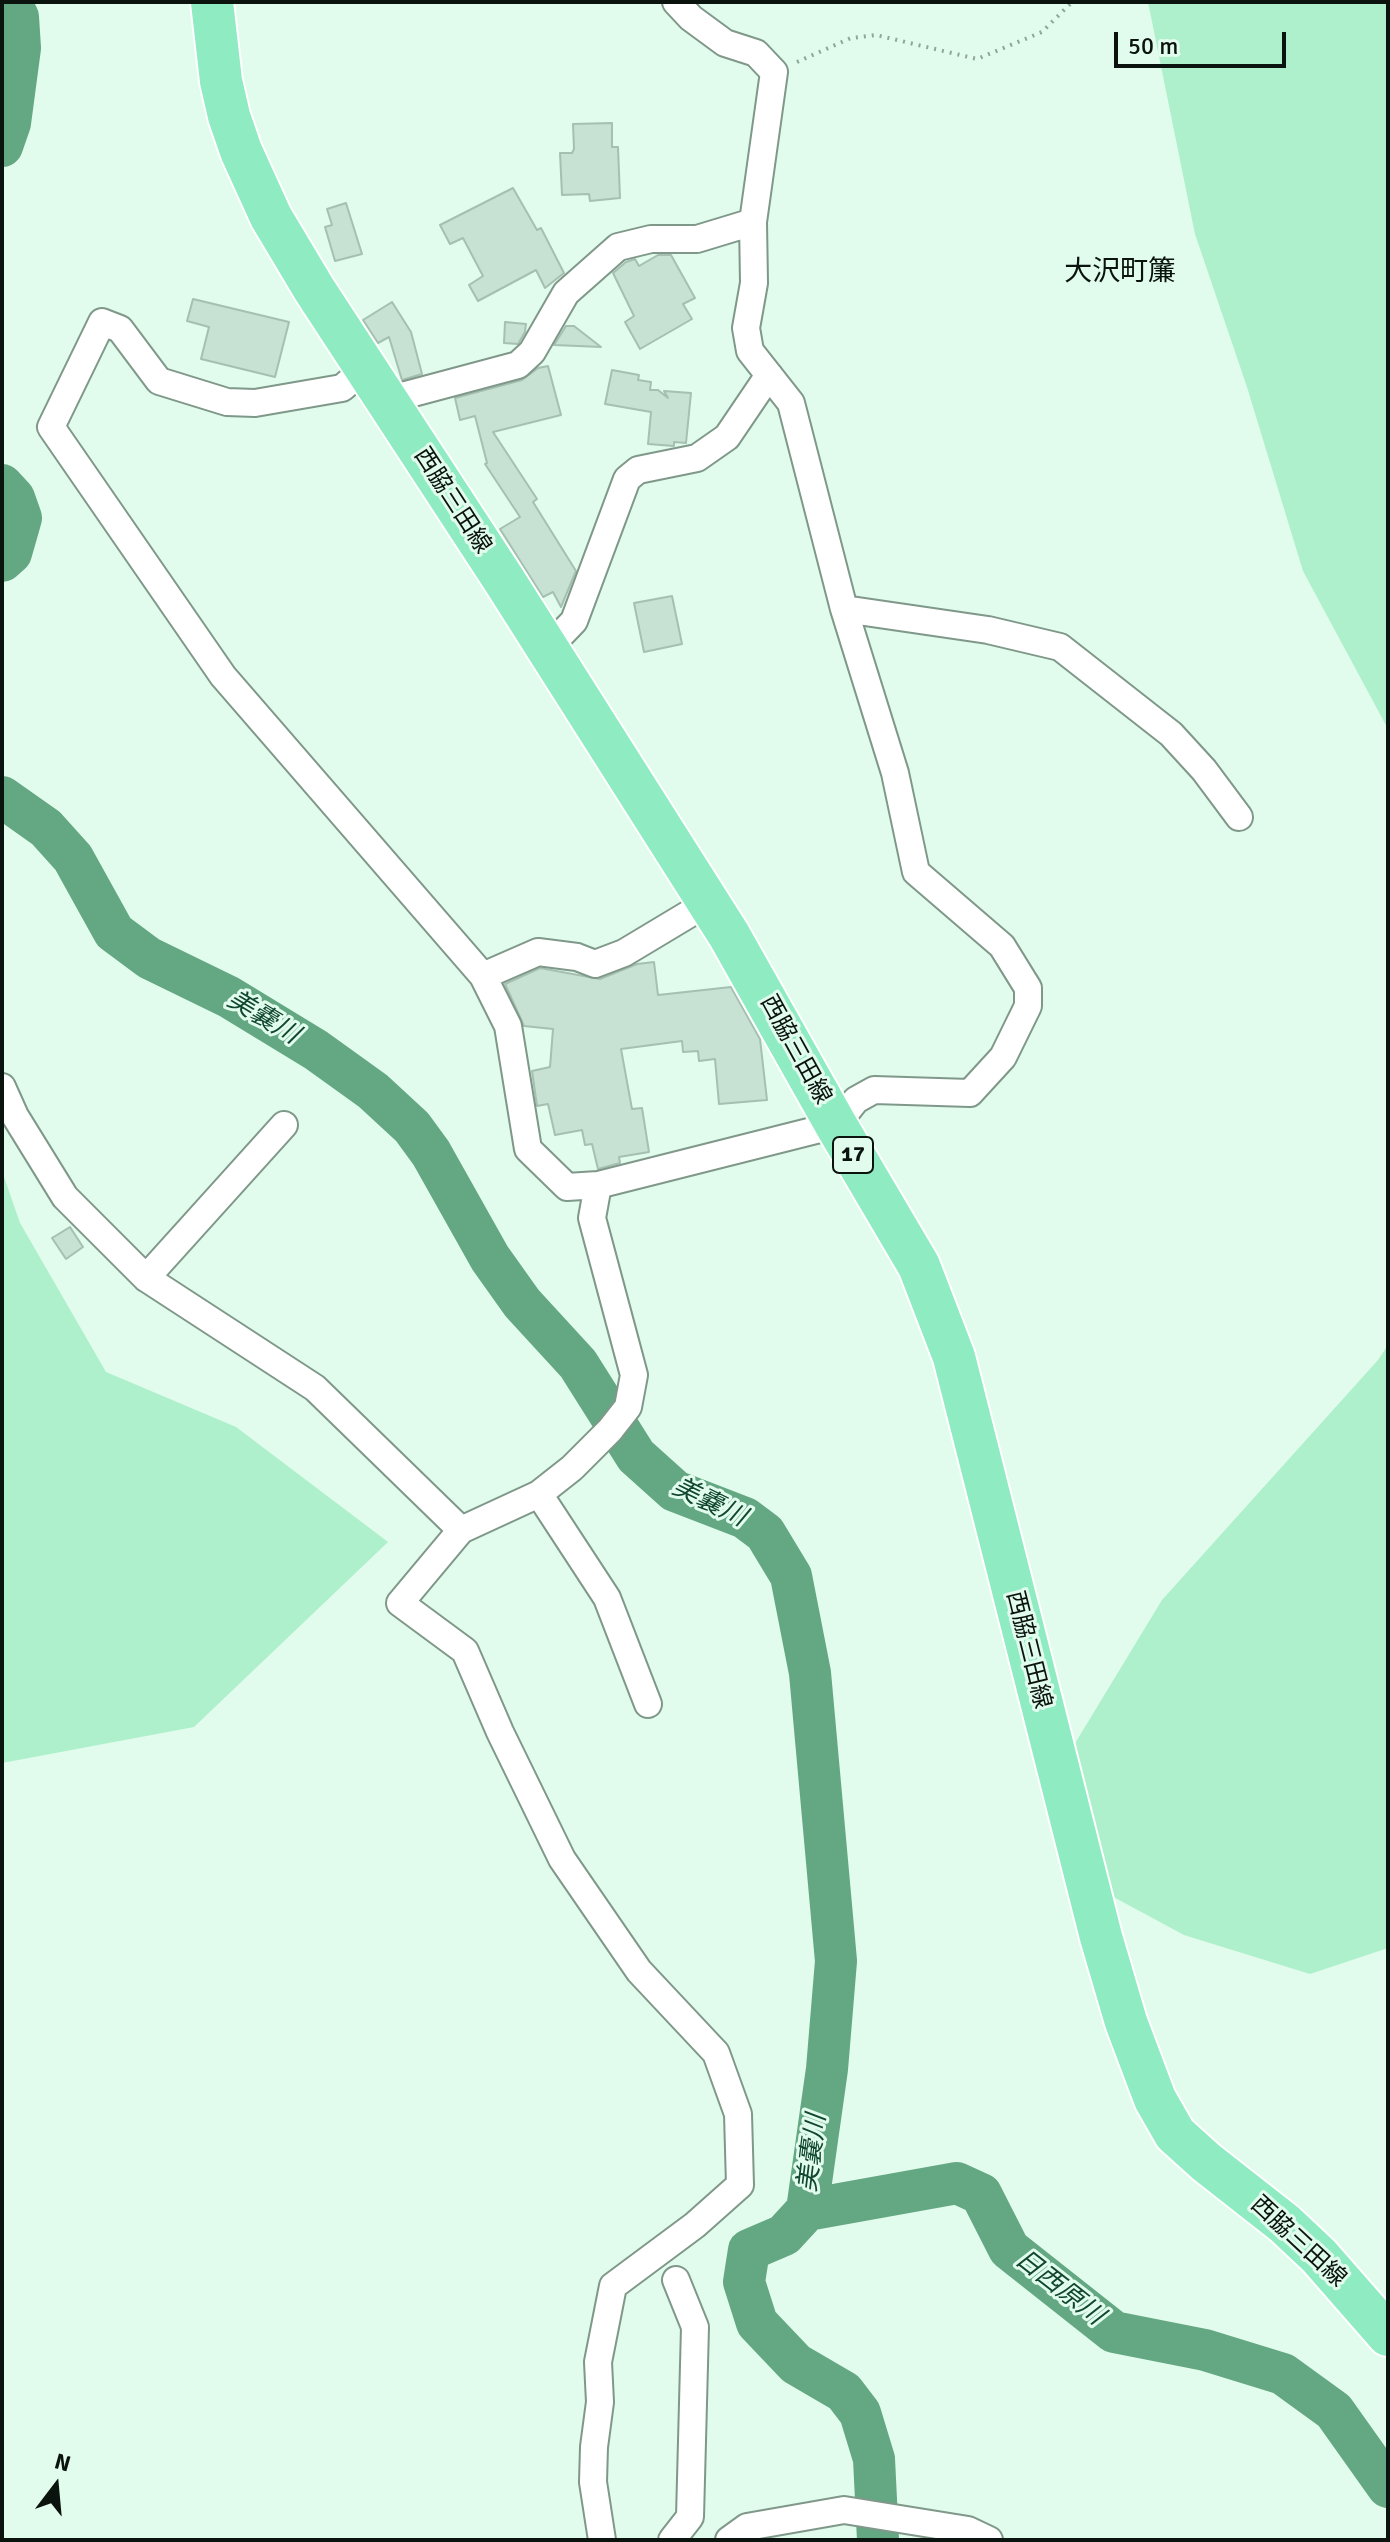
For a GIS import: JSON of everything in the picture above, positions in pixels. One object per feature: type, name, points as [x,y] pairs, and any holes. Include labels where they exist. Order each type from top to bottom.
[{"type":"main road","name":"西脇三田線","points":[[212,2],[221,81],[229,116],[250,173],[285,241],[709,902],[919,1266],[954,1357],[1101,1937],[1126,2022],[1155,2099],[1175,2134],[1308,2245],[1388,2335]]},
{"type":"street","points":[[676,2],[691,18],[725,43],[756,53],[774,72],[753,222],[754,283],[746,328],[750,351],[791,403],[844,609],[895,773],[916,872],[1002,946],[1028,988],[1028,1006],[1003,1057],[970,1093],[874,1090],[856,1100],[836,1125],[598,1185],[567,1187],[528,1149],[508,1026],[483,976],[223,676],[51,427],[102,322],[120,329],[159,381],[227,402],[255,403],[342,388],[518,365],[532,352],[566,293],[618,247],[651,239],[697,239],[753,222]]},
{"type":"street","points":[[548,648],[574,621],[627,479],[638,470],[697,458],[727,437],[769,375]]},
{"type":"street","points":[[844,609],[988,630],[1060,647],[1171,734],[1204,770],[1239,817]]},
{"type":"street","points":[[483,976],[538,952],[577,957],[595,964],[624,953],[709,902]]},
{"type":"street","points":[[2,1087],[15,1116],[65,1197],[146,1278],[315,1388],[461,1530]]},
{"type":"street","points":[[146,1278],[284,1125]]},
{"type":"street","points":[[598,1185],[592,1218],[634,1375],[628,1407],[572,1468],[539,1494],[461,1530],[400,1603],[465,1651],[500,1732],[562,1859],[639,1971],[716,2053],[738,2114],[740,2185],[695,2225],[613,2286],[598,2362],[600,2402],[594,2447],[593,2482],[602,2540]]},
{"type":"street","points":[[539,1494],[607,1598],[648,1704]]},
{"type":"street","points":[[672,2540],[690,2517],[695,2327],[676,2280]]},
{"type":"street","points":[[729,2540],[747,2527],[844,2510],[968,2530],[989,2540]]},
{"type":"path","points":[[774,72],[851,38],[876,35],[977,59],[1042,32],[1072,2]]},
{"type":"green space","points":[[1148,2],[1388,2],[1388,729],[1303,571],[1247,387],[1195,234]]},
{"type":"green space","points":[[2,1171],[20,1223],[106,1372],[236,1427],[388,1542],[194,1727],[2,1763]]},
{"type":"green space","points":[[1388,1345],[1388,1948],[1310,1974],[1184,1935],[1108,1894],[1074,1745],[1162,1600],[1378,1360]]},
{"type":"building","points":[[612,123],[612,147],[618,147],[620,198],[590,201],[589,194],[562,195],[560,153],[572,153],[574,149],[573,124]]},
{"type":"building","points":[[513,188],[537,230],[541,228],[564,273],[545,288],[536,270],[478,301],[469,285],[483,276],[463,238],[450,244],[440,225]]},
{"type":"building","points":[[346,203],[362,254],[335,261],[325,227],[332,225],[327,209]]},
{"type":"building","points":[[658,255],[671,255],[695,298],[683,304],[692,319],[640,349],[625,322],[634,316],[613,273],[626,262],[635,259],[639,266]]},
{"type":"building","points":[[193,299],[289,322],[275,377],[201,359],[209,327],[187,321]]},
{"type":"building","points":[[392,302],[411,332],[422,374],[402,380],[389,337],[378,343],[363,320]]},
{"type":"building","points":[[505,322],[526,324],[518,344],[504,343]]},
{"type":"building","points":[[566,326],[574,326],[601,347],[554,345]]},
{"type":"building","points":[[548,366],[561,415],[493,432],[537,499],[533,502],[576,571],[561,607],[553,592],[543,597],[500,529],[520,517],[485,464],[475,416],[460,420],[455,398],[522,380],[538,368]]},
{"type":"building","points":[[612,370],[639,375],[638,380],[651,382],[650,390],[658,390],[668,398],[664,391],[691,393],[686,443],[674,442],[674,446],[648,444],[651,412],[605,404]]},
{"type":"building","points":[[672,596],[682,644],[644,652],[634,603]]},
{"type":"building","points":[[654,962],[658,995],[731,987],[760,1039],[767,1100],[719,1104],[715,1059],[699,1061],[698,1051],[683,1052],[682,1041],[621,1049],[632,1109],[642,1108],[649,1152],[619,1157],[620,1163],[598,1169],[592,1144],[585,1145],[582,1130],[555,1135],[548,1104],[537,1106],[532,1071],[550,1067],[553,1029],[524,1026],[505,984],[540,968],[600,979],[637,964]]},
{"type":"building","points":[[70,1227],[83,1247],[66,1259],[52,1238]]},
{"type":"waterway","name":"美嚢川","points":[[2,146],[10,123],[20,48],[18,17],[10,2]]},
{"type":"waterway","name":"美嚢川","points":[[2,485],[14,498],[21,518],[11,553],[2,561]]},
{"type":"waterway","name":"美嚢川","points":[[2,797],[46,828],[73,858],[114,932],[149,958],[229,997],[316,1050],[373,1091],[412,1127],[431,1153],[490,1258],[522,1303],[578,1364],[636,1456],[675,1491],[745,1518],[765,1533],[791,1576],[810,1673],[836,1961],[827,2069],[807,2210],[784,2235],[749,2250],[744,2282],[757,2323],[796,2364],[844,2392],[860,2413],[874,2459],[878,2540]]},
{"type":"waterway","name":"日西原川","points":[[807,2210],[957,2183],[981,2194],[1009,2249],[1114,2332],[1205,2350],[1283,2374],[1334,2411],[1388,2487]]},
{"type":"district","name":"大沢町簾","points":[[1120,273]]}]
